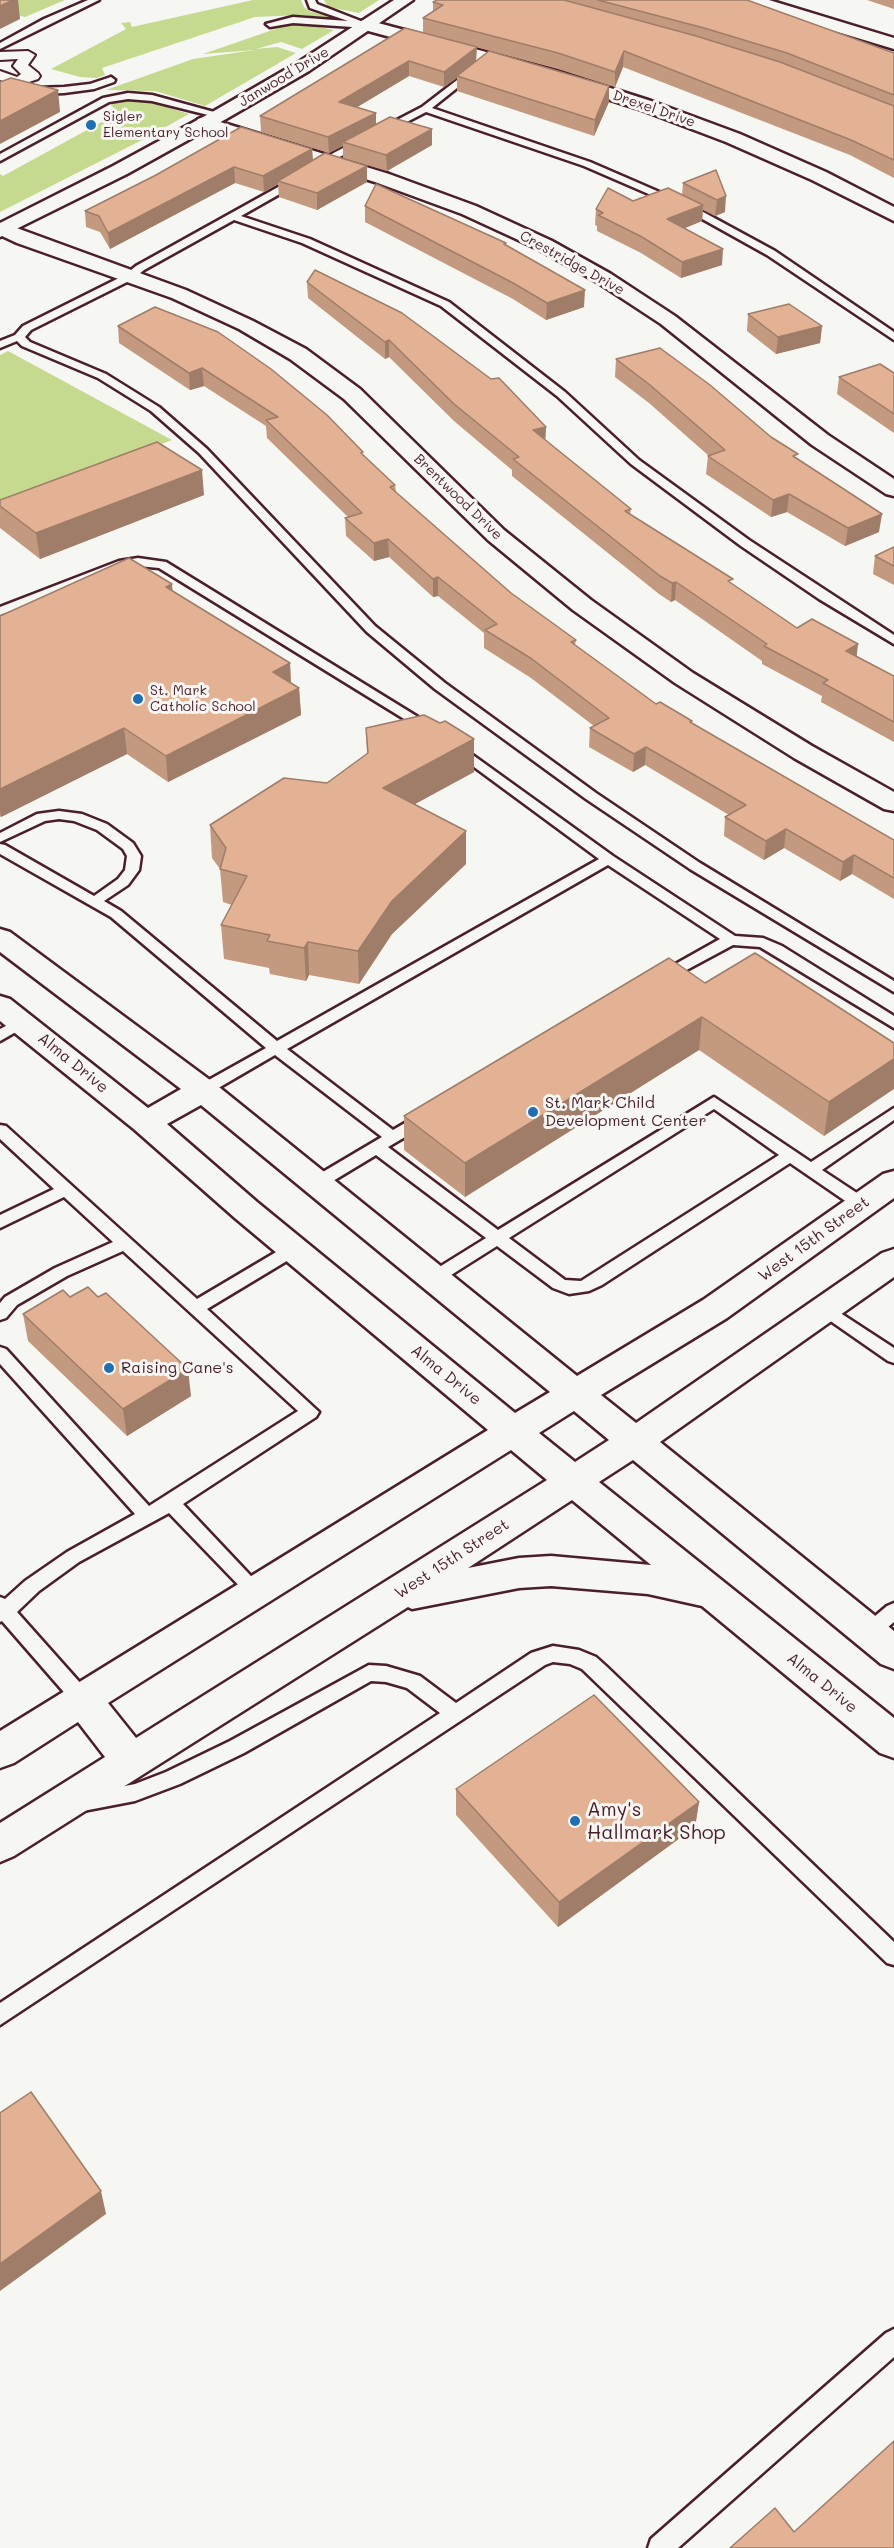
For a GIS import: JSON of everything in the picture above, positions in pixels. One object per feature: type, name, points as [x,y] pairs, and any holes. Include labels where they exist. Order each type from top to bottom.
[{"type":"street","name":"Janwood Drive","points":[[1,229],[120,170],[212,119],[303,67],[405,0]]},
{"type":"street","points":[[751,0],[894,44]]},
{"type":"street","name":"Drexel Drive","points":[[368,25],[645,105],[733,138],[819,176],[894,214]]},
{"type":"street","points":[[0,56],[28,55],[20,66],[33,76],[24,77],[25,80],[17,82],[0,75]]},
{"type":"street","name":"Crestridge Drive","points":[[212,119],[325,161],[382,178],[469,210],[544,245],[604,278],[668,320],[820,440],[894,489]]},
{"type":"street","name":"Brentwood Drive","points":[[1,229],[179,294],[246,325],[297,354],[352,394],[496,535],[582,606],[684,678],[803,752],[894,803]]},
{"type":"street","points":[[0,938],[203,1090],[634,1442],[885,1632]]},
{"type":"street","name":"Alma Drive","points":[[8,1021],[147,1123],[294,1249],[573,1481],[894,1741]]},
{"type":"street","points":[[147,1123],[203,1090]]},
{"type":"street","name":"West 15th Street","points":[[0,1751],[514,1431],[715,1309],[894,1182]]},
{"type":"street","name":"West 15th Street","points":[[0,1844],[392,1598],[634,1442],[894,1261]]},
{"type":"street","points":[[392,1598],[477,1580],[519,1573],[551,1571],[648,1579],[712,1594]]},
{"type":"street","points":[[83,1700],[132,1762]]},
{"type":"lane","points":[[0,46],[47,21],[95,0]]},
{"type":"lane","points":[[311,0],[313,6],[368,25]]},
{"type":"lane","points":[[270,24],[293,20],[368,25]]},
{"type":"lane","points":[[0,345],[19,337],[27,328],[129,277],[140,268],[319,168],[325,161],[425,109],[489,59]]},
{"type":"lane","points":[[0,84],[37,91],[91,87],[111,81]]},
{"type":"lane","points":[[0,158],[106,100],[128,96],[152,98],[212,119]]},
{"type":"lane","points":[[425,109],[588,164],[691,209],[771,253],[894,337]]},
{"type":"lane","points":[[232,216],[306,241],[446,304],[561,394],[635,462],[745,543],[823,596],[894,640]]},
{"type":"lane","points":[[19,337],[26,344],[102,376],[154,409],[203,452],[371,629],[440,686],[591,796],[695,866],[894,987]]},
{"type":"lane","points":[[0,611],[123,564],[138,562],[162,565],[421,722],[608,859],[731,940]]},
{"type":"lane","points":[[0,838],[42,817],[59,814],[77,817],[102,827],[128,846],[134,856],[132,870],[123,882],[93,902]]},
{"type":"lane","points":[[0,848],[116,915],[276,1048],[393,1138]]},
{"type":"lane","points":[[203,1090],[608,859]]},
{"type":"lane","points":[[644,988],[714,947],[731,940],[763,943],[777,949],[894,1023]]},
{"type":"lane","points":[[434,1278],[714,1102],[863,1205]]},
{"type":"lane","points":[[811,1170],[894,1113]]},
{"type":"lane","points":[[317,1183],[433,1114]]},
{"type":"lane","points":[[0,1130],[310,1412],[171,1503],[73,1557],[2,1610],[83,1700]]},
{"type":"lane","points":[[377,1147],[559,1284],[569,1288],[583,1287],[791,1155]]},
{"type":"lane","points":[[0,1222],[64,1190]]},
{"type":"lane","points":[[0,1314],[11,1301],[61,1272],[124,1244]]},
{"type":"lane","points":[[195,1308],[294,1249]]},
{"type":"lane","points":[[825,1308],[894,1357]]},
{"type":"lane","points":[[0,1353],[147,1516]]},
{"type":"lane","points":[[171,1503],[257,1592]]},
{"type":"lane","points":[[0,2015],[538,1659],[552,1654],[573,1656],[589,1663],[894,1956]]},
{"type":"lane","points":[[59,1807],[135,1792],[173,1778],[237,1747],[369,1673],[386,1674],[413,1682],[455,1714]]},
{"type":"lane","points":[[660,2548],[894,2341]]},
{"type":"green space","points":[[0,0],[65,0],[25,17],[0,11]]},
{"type":"green space","points":[[253,0],[301,0],[309,11],[339,19],[300,15],[255,17],[102,68],[105,75],[97,78],[80,77],[51,69],[126,29],[121,23],[130,22],[132,27]]},
{"type":"green space","points":[[324,0],[379,0],[359,13],[328,7]]},
{"type":"green space","points":[[304,24],[334,30],[302,49],[281,42],[256,49],[277,47],[296,53],[205,106],[155,91],[106,90],[193,59],[255,50],[203,54],[287,25]]},
{"type":"green space","points":[[147,101],[189,114],[0,212],[0,174],[3,176],[118,113],[111,105],[114,102]]},
{"type":"green space","points":[[8,351],[172,440],[0,505],[0,355]]},
{"type":"building","points":[[0,0],[13,0],[0,6]]},
{"type":"building","points":[[437,0],[564,0],[696,36],[780,62],[894,106],[894,160],[851,140],[624,51],[615,72],[558,53],[423,18],[443,5],[433,2]]},
{"type":"building","points":[[598,0],[747,0],[894,53],[894,95],[787,53]]},
{"type":"building","points":[[405,28],[477,47],[444,72],[409,61],[339,102],[376,113],[328,137],[260,116]]},
{"type":"building","points":[[489,51],[609,86],[595,120],[457,76]]},
{"type":"building","points":[[11,78],[58,90],[0,121],[0,82]]},
{"type":"building","points":[[390,117],[432,129],[386,155],[343,142]]},
{"type":"building","points":[[241,127],[312,149],[263,176],[234,167],[108,233],[99,216],[85,211],[156,175]]},
{"type":"building","points":[[325,153],[367,166],[317,193],[278,181]]},
{"type":"building","points":[[716,170],[726,196],[717,200],[683,183]]},
{"type":"building","points":[[376,184],[506,243],[504,244],[585,290],[547,303],[365,206]]},
{"type":"building","points":[[608,188],[633,201],[668,188],[703,205],[667,219],[723,249],[682,262],[642,237],[598,215],[603,213],[596,209]]},
{"type":"building","points":[[315,270],[402,313],[491,379],[499,378],[546,427],[533,430],[631,509],[625,511],[733,579],[728,581],[797,628],[812,619],[858,644],[846,651],[894,676],[894,722],[823,683],[828,680],[764,646],[767,644],[676,582],[672,583],[660,576],[513,459],[519,457],[454,404],[389,340],[385,342],[307,282]]},
{"type":"building","points":[[789,304],[822,326],[778,337],[748,314]]},
{"type":"building","points":[[155,307],[218,332],[271,369],[327,415],[363,452],[361,453],[395,485],[390,487],[511,593],[576,640],[571,642],[656,704],[660,702],[692,721],[690,722],[894,840],[894,878],[854,855],[843,862],[786,829],[766,841],[725,817],[746,805],[646,747],[634,754],[590,728],[609,718],[532,659],[485,630],[497,624],[438,577],[433,579],[388,539],[374,543],[345,518],[362,513],[266,420],[278,417],[202,368],[189,373],[118,326]]},
{"type":"building","points":[[660,348],[710,385],[771,437],[798,454],[793,456],[882,514],[848,528],[789,494],[773,500],[708,456],[725,450],[650,385],[616,359]]},
{"type":"building","points":[[880,364],[894,373],[894,414],[839,377]]},
{"type":"building","points":[[157,442],[202,470],[36,533],[0,506],[0,500]]},
{"type":"building","points":[[894,547],[894,566],[875,556]]},
{"type":"building","name":"St. Mark Catholic School","points":[[129,558],[172,584],[166,587],[290,663],[273,672],[299,688],[166,756],[124,728],[0,789],[0,616]]},
{"type":"building","points":[[424,715],[440,723],[445,721],[474,739],[383,788],[466,831],[392,901],[358,951],[308,942],[304,948],[267,941],[270,935],[221,925],[247,876],[220,869],[226,848],[210,825],[284,778],[327,783],[368,753],[366,728]]},
{"type":"building","points":[[755,953],[894,1043],[894,1059],[829,1102],[702,1017],[465,1163],[404,1116],[669,958],[705,983]]},
{"type":"building","name":"Raising Cane's","points":[[88,1287],[98,1297],[106,1293],[188,1369],[123,1409],[23,1314],[63,1290],[70,1297]]},
{"type":"building","name":"Amy's Hallmark Shop","points":[[594,1695],[699,1802],[559,1902],[456,1789]]},
{"type":"building","points":[[31,2092],[101,2191],[0,2264],[0,2113]]},
{"type":"building","points":[[894,2441],[894,2548],[730,2548],[775,2508],[794,2532]]},
{"type":"place","name":"Sigler Elementary School","points":[[91,125]]},
{"type":"place","name":"St. Mark Catholic School","points":[[138,699]]},
{"type":"place","name":"St. Mark Child Development Center","points":[[533,1112]]},
{"type":"place","name":"Raising Cane's","points":[[109,1368]]},
{"type":"place","name":"Amy's Hallmark Shop","points":[[575,1821]]}]
